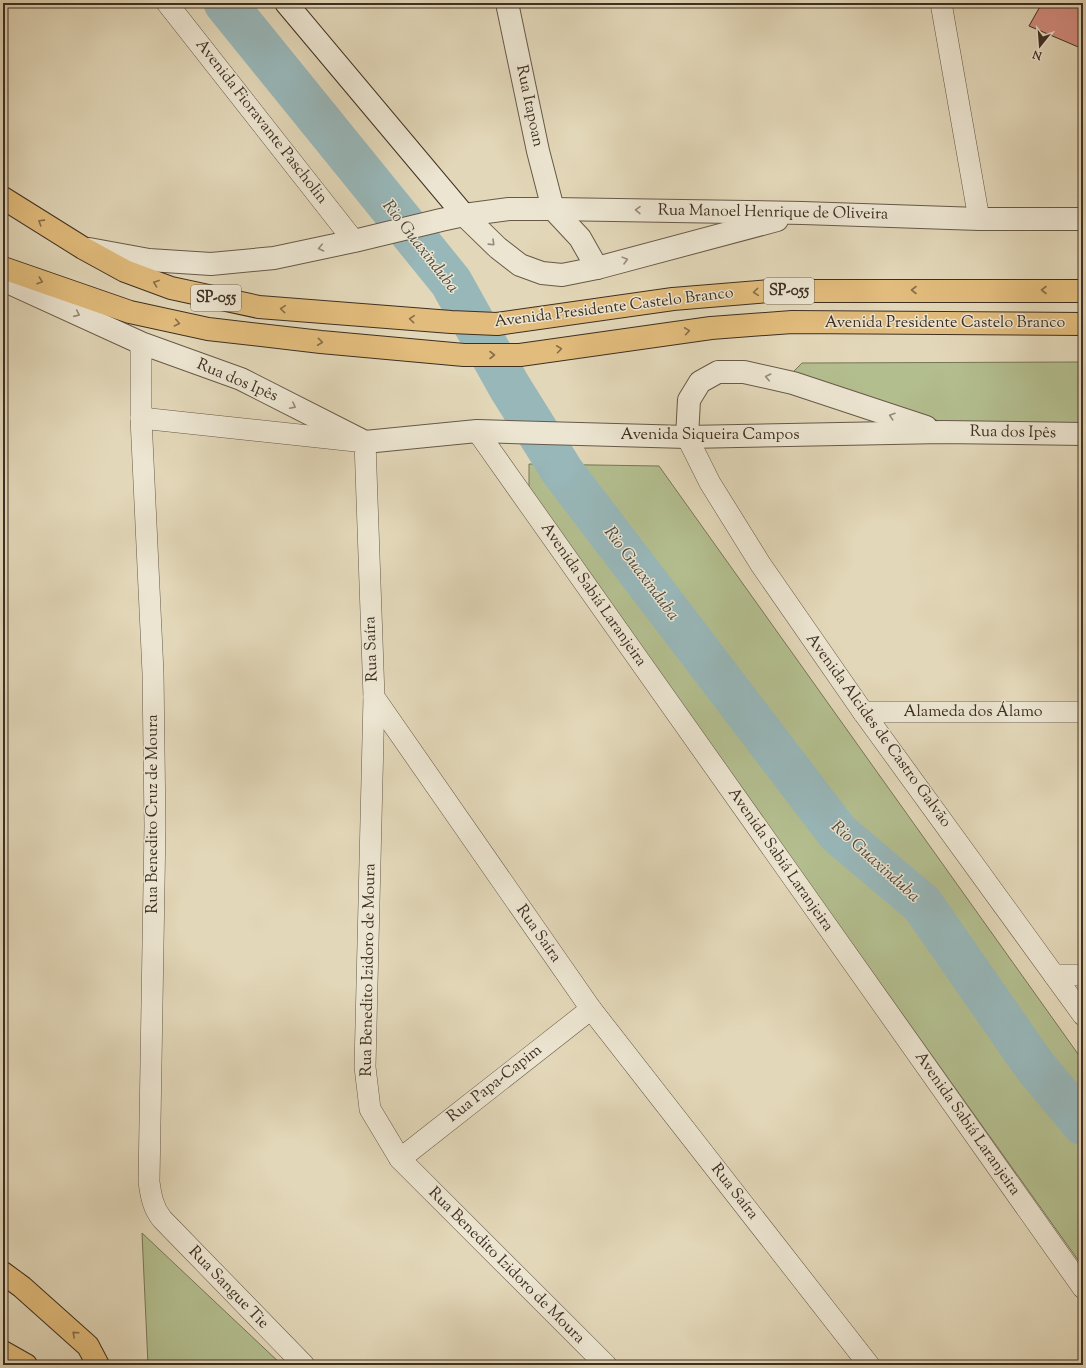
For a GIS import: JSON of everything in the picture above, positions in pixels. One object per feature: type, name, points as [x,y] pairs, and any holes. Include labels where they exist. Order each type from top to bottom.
[{"type":"main road","name":"Avenida Presidente Castelo Branco","points":[[3,198],[83,248],[125,271],[171,288],[258,307],[451,322],[497,324],[673,298],[769,291],[1083,290]]},
{"type":"main road","name":"Avenida Presidente Castelo Branco","points":[[3,268],[130,312],[208,329],[321,342],[464,355],[520,355],[711,328],[792,322],[1083,324]]},
{"type":"main road","points":[[3,1273],[22,1287],[88,1346],[98,1365]]},
{"type":"main road","points":[[3,1352],[26,1365]]},
{"type":"street","name":"Avenida Fioravante Pascholin","points":[[167,3],[363,239]]},
{"type":"street","points":[[286,3],[464,215],[498,248],[520,265],[542,273],[562,275],[597,268],[803,213]]},
{"type":"street","name":"Rua Itapoan","points":[[507,3],[538,151],[553,209]]},
{"type":"street","points":[[941,3],[979,219]]},
{"type":"street","name":"Rua Manoel Henrique de Oliveira","points":[[83,248],[149,260],[211,264],[274,258],[464,215],[508,209],[803,213],[979,219],[1083,220]]},
{"type":"street","points":[[553,209],[580,238],[597,268]]},
{"type":"street","name":"Rua dos Ipês","points":[[3,280],[140,343],[241,379],[365,442]]},
{"type":"street","name":"Rua Benedito Cruz de Moura","points":[[140,343],[141,418],[153,673],[154,826],[149,1182],[154,1209]]},
{"type":"street","points":[[687,437],[689,400],[700,382],[718,372],[744,372],[793,383],[943,432]]},
{"type":"street","points":[[141,418],[365,442],[477,431]]},
{"type":"street","name":"Avenida Siqueira Campos","points":[[477,431],[687,437],[943,432]]},
{"type":"street","name":"Avenida Sabiá Laranjeira","points":[[477,431],[1083,1288]]},
{"type":"street","name":"Rua dos Ipês","points":[[943,432],[1083,434]]},
{"type":"street","name":"Avenida Alcides de Castro Galvão","points":[[687,437],[710,483],[760,565],[863,712],[1083,1015]]},
{"type":"street","name":"Rua Saíra","points":[[365,442],[374,698],[591,1009],[869,1365]]},
{"type":"street","name":"Rua Benedito Izidoro de Moura","points":[[374,698],[365,1067],[370,1109],[400,1160],[606,1365]]},
{"type":"street","name":"Alameda dos Álamo","points":[[863,712],[1083,712]]},
{"type":"street","points":[[1054,975],[1083,975]]},
{"type":"street","name":"Rua Papa-Capim","points":[[400,1160],[591,1009]]},
{"type":"street","name":"Rua Sangue Tie","points":[[154,1209],[304,1365]]},
{"type":"green space","points":[[1083,362],[1083,424],[945,423],[793,372],[802,363]]},
{"type":"green space","points":[[529,464],[659,466],[1083,1061],[1083,1267],[529,491]]},
{"type":"green space","points":[[142,1233],[282,1365],[148,1365]]},
{"type":"building","points":[[1042,3],[1083,3],[1083,49],[1029,26]]},
{"type":"waterway","name":"Rio Guaxinduba","points":[[225,3],[451,282],[509,386],[562,471],[838,833],[922,904],[1034,1065],[1083,1124]]}]
